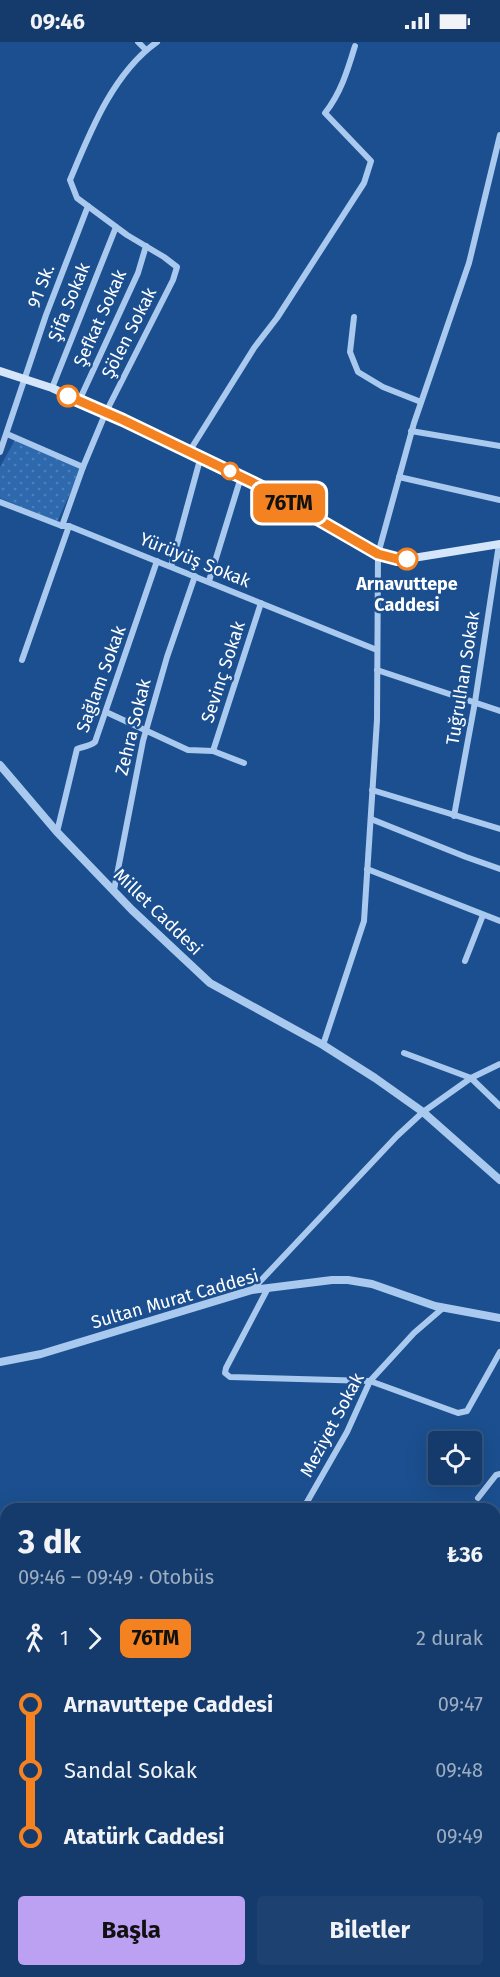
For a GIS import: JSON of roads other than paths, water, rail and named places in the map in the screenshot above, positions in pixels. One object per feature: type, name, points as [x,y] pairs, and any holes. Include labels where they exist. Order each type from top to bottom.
[{"type":"main road","points":[[0,370],[52,388],[201,456],[378,554],[407,559],[499,544]]},
{"type":"street","points":[[138,42],[146,50]]},
{"type":"street","points":[[146,246],[77,198],[70,180],[87,139],[118,83],[146,50],[157,42]]},
{"type":"street","points":[[189,452],[254,348],[278,318],[364,183],[371,161],[325,113],[333,103],[347,72],[355,46]]},
{"type":"street","points":[[323,1045],[364,921],[377,720],[378,554],[411,431],[469,263],[500,135]]},
{"type":"street","name":"91 Sk.","points":[[0,452],[46,315],[87,206]]},
{"type":"street","name":"Şifa Sokak","points":[[52,388],[116,227]]},
{"type":"street","name":"Şölen Sokak","points":[[22,660],[83,467],[106,412],[173,280],[177,267],[146,246]]},
{"type":"street","name":"Şefkat Sokak","points":[[79,401],[138,273],[146,246]]},
{"type":"street","points":[[354,317],[350,352],[358,372],[383,387],[421,402]]},
{"type":"street","points":[[411,431],[500,446]]},
{"type":"street","points":[[7,434],[83,467]]},
{"type":"street","points":[[171,566],[201,456]]},
{"type":"street","points":[[209,581],[241,477]]},
{"type":"street","points":[[399,477],[500,500]]},
{"type":"street","name":"Yürüyüş Sokak","points":[[0,502],[171,566],[377,650]]},
{"type":"street","name":"Tuğrulhan Sokak","points":[[454,816],[475,702],[499,544]]},
{"type":"street","name":"Sağlam Sokak","points":[[57,832],[77,749],[90,746],[95,742],[157,561]]},
{"type":"street","name":"Zehra Sokak","points":[[114,890],[146,731],[167,657],[195,576]]},
{"type":"street","name":"Sevinç Sokak","points":[[213,751],[261,603]]},
{"type":"street","points":[[377,670],[500,711]]},
{"type":"street","points":[[106,712],[188,750],[213,751],[244,763]]},
{"type":"street","name":"Millet Caddesi","points":[[0,765],[57,832],[132,910],[210,983],[323,1045],[423,1112],[500,1180]]},
{"type":"street","points":[[372,790],[500,829]]},
{"type":"street","points":[[370,819],[500,868]]},
{"type":"street","points":[[367,869],[500,921]]},
{"type":"street","points":[[465,961],[483,915]]},
{"type":"street","points":[[404,1053],[471,1078],[500,1106]]},
{"type":"street","points":[[252,1290],[397,1136],[423,1112],[471,1078],[500,1064]]},
{"type":"street","name":"Sultan Murat Caddesi","points":[[0,1362],[41,1354],[252,1290],[332,1280],[372,1284],[443,1308],[500,1318]]},
{"type":"street","points":[[268,1288],[225,1368],[225,1373],[237,1378],[370,1381],[458,1413],[467,1411],[500,1352]]},
{"type":"street","name":"Meziyet Sokak","points":[[306,1503],[347,1432],[370,1381],[414,1333],[443,1308]]},
{"type":"street","points":[[478,1498],[496,1475],[500,1474]]},
{"type":"place","name":"Arnavuttepe Caddesi","points":[[407,559]]}]
